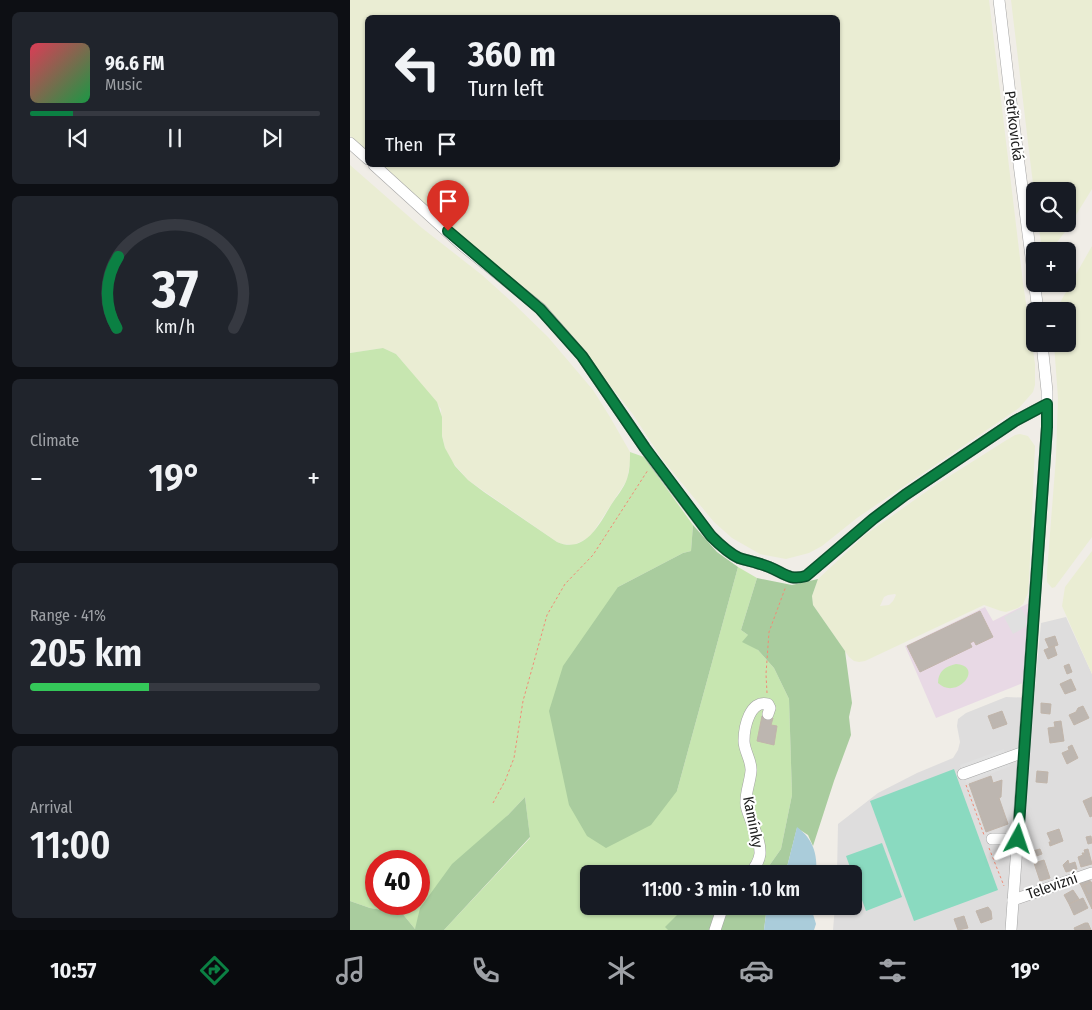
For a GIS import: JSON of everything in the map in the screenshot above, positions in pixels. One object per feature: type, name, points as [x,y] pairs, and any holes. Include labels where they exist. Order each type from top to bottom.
[{"type":"street","name":"Petřkovická","points":[[999,0],[1037,302]]},
{"type":"street","points":[[350,143],[365,156]]},
{"type":"street","points":[[376,167],[462,245],[540,309],[582,356],[654,461],[711,536],[722,547],[737,557],[770,568],[783,575],[797,578],[806,576],[873,519],[905,495],[1015,421],[1047,404]]},
{"type":"street","points":[[1011,930],[1047,427],[1043,352]]},
{"type":"street","name":"Kamínky","points":[[756,865],[760,856],[760,847],[746,803],[751,770],[744,741],[748,717],[758,704],[763,703],[768,709]]},
{"type":"street","points":[[963,774],[1024,752]]},
{"type":"street","points":[[992,839],[1018,839]]},
{"type":"street","name":"Televizní","points":[[1013,900],[1092,873]]},
{"type":"street","points":[[715,930],[720,915]]},
{"type":"path","points":[[493,803],[505,781],[514,758],[523,701],[547,615],[565,584],[594,555],[654,461]]},
{"type":"path","points":[[768,709],[766,674],[769,632],[790,577]]},
{"type":"shaded area","points":[[1029,603],[1023,683],[936,718],[905,646],[985,607],[993,621]]},
{"type":"shaded area","points":[[1021,608],[1027,619],[1025,621],[1027,626],[1013,634],[1004,617]]},
{"type":"shaded area","points":[[1066,617],[1092,674],[1092,930],[833,930],[834,915],[862,915],[862,865],[837,865],[838,824],[878,793],[917,773],[953,758],[960,742],[957,726],[958,719],[966,713],[1006,697],[1034,698],[1041,623]]},
{"type":"shaded area","points":[[1004,749],[1011,766],[966,783],[960,765]]},
{"type":"green space","points":[[350,0],[989,0],[1026,303],[1026,352],[1033,352],[1035,364],[1033,392],[1019,408],[857,518],[822,546],[809,553],[786,559],[760,554],[732,538],[714,522],[662,459],[632,413],[571,337],[383,167],[840,167],[840,15],[365,15],[365,150],[350,136]]},
{"type":"green space","points":[[1011,0],[1092,0],[1092,189],[1076,215],[1076,182],[1033,182]]},
{"type":"green space","points":[[350,165],[422,228],[482,275],[512,302],[548,337],[593,390],[630,452],[630,463],[627,480],[590,537],[574,545],[557,542],[468,480],[449,458],[445,448],[442,436],[441,409],[396,354],[383,348],[350,353]]},
{"type":"green space","points":[[1039,232],[1065,232],[1057,242],[1041,242]]},
{"type":"green space","points":[[1092,246],[1092,537],[1055,587],[1052,588],[1047,582],[1047,572],[1056,457],[1058,398],[1055,352],[1076,352],[1076,302],[1061,302],[1066,292],[1076,292],[1076,274]]},
{"type":"green space","points":[[383,348],[396,354],[437,402],[442,417],[442,436],[445,448],[455,466],[468,480],[484,492],[557,542],[567,545],[576,544],[590,536],[596,529],[626,482],[630,452],[644,457],[693,525],[691,551],[683,553],[618,587],[677,791],[738,567],[757,578],[741,630],[748,635],[774,668],[789,699],[792,795],[781,849],[770,865],[580,865],[580,915],[725,915],[719,930],[444,930],[530,838],[525,797],[430,911],[430,850],[365,850],[365,906],[350,901],[350,353]]},
{"type":"green space","points":[[1015,435],[1028,436],[1035,446],[1029,581],[1028,593],[1023,604],[1006,612],[984,605],[865,661],[854,661],[849,657],[813,605],[812,596],[818,579],[865,535],[937,484]],"holes":[[[896,595],[889,605],[880,606],[884,597]]]},
{"type":"green space","points":[[693,525],[717,552],[738,567],[677,791],[651,825],[606,848],[587,836],[569,805],[549,711],[563,666],[618,587],[683,553],[691,551]]},
{"type":"green space","points":[[1092,551],[1092,674],[1062,606],[1065,587]]},
{"type":"green space","points":[[757,578],[792,585],[818,579],[812,596],[813,605],[845,651],[852,703],[849,717],[851,735],[813,846],[808,835],[797,828],[788,865],[770,865],[781,849],[792,795],[789,699],[774,668],[758,650],[742,642],[748,635],[741,630]]},
{"type":"green space","points":[[956,664],[964,666],[968,670],[968,676],[965,681],[953,688],[945,687],[938,683],[939,675],[943,670]]},
{"type":"green space","points":[[954,769],[998,890],[914,921],[870,801]]},
{"type":"green space","points":[[525,797],[530,837],[444,930],[350,930],[350,901],[365,906],[365,915],[404,915],[415,929],[418,915],[430,915],[430,894],[452,864],[508,815]]},
{"type":"green space","points":[[882,843],[902,897],[866,911],[862,900],[862,865],[849,865],[846,856]]},
{"type":"green space","points":[[404,915],[426,915],[415,929]]},
{"type":"green space","points":[[677,915],[716,915],[712,930],[668,930],[665,927]]},
{"type":"green space","points":[[725,915],[766,915],[764,930],[719,930]]},
{"type":"water","points":[[797,827],[811,842],[816,865],[788,865]]},
{"type":"water","points":[[766,915],[813,915],[816,924],[814,930],[764,930]]},
{"type":"building","points":[[980,611],[993,637],[976,645],[974,641],[970,643],[972,647],[920,672],[907,646]]},
{"type":"building","points":[[1055,636],[1058,645],[1049,648],[1045,639]]},
{"type":"building","points":[[1054,646],[1057,655],[1048,659],[1044,650]]},
{"type":"building","points":[[1069,664],[1072,672],[1067,674],[1064,666]]},
{"type":"building","points":[[1071,679],[1076,690],[1065,694],[1060,684]]},
{"type":"building","points":[[1041,703],[1051,704],[1050,714],[1041,713]]},
{"type":"building","points":[[1083,706],[1089,718],[1074,725],[1069,715]]},
{"type":"building","points":[[1002,711],[1007,724],[993,729],[988,716]]},
{"type":"building","points":[[762,716],[773,718],[771,725],[777,726],[774,745],[757,741]]},
{"type":"building","points":[[1061,721],[1064,741],[1050,743],[1048,728],[1055,727],[1054,722]]},
{"type":"building","points":[[1072,745],[1078,758],[1067,764],[1062,753],[1069,750],[1068,747]]},
{"type":"building","points":[[1037,771],[1048,772],[1047,783],[1036,782]]},
{"type":"building","points":[[991,776],[993,783],[1002,780],[1001,797],[999,798],[1008,824],[986,832],[969,784]]},
{"type":"building","points":[[1092,797],[1092,816],[1090,817],[1083,801]]},
{"type":"building","points":[[1059,829],[1063,841],[1050,846],[1049,842],[1051,842],[1047,833]]},
{"type":"building","points":[[1091,836],[1092,843],[1088,844],[1086,837]]},
{"type":"building","points":[[1040,849],[1042,854],[1031,858],[1029,852]]},
{"type":"building","points":[[1088,849],[1092,864],[1081,867],[1078,857],[1085,853],[1084,850]]},
{"type":"building","points":[[1044,860],[1050,878],[1040,881],[1034,863]]},
{"type":"building","points":[[1068,860],[1069,864],[1075,862],[1077,869],[1066,872],[1063,865]]},
{"type":"building","points":[[1089,878],[1091,883],[1084,885],[1088,894],[1092,892],[1092,909],[1079,881]]},
{"type":"building","points":[[1092,882],[1092,892],[1088,894],[1084,885]]},
{"type":"building","points":[[1073,890],[1079,899],[1069,904],[1064,895]]},
{"type":"building","points":[[1083,898],[1088,908],[1074,915],[1069,904]]},
{"type":"building","points":[[988,907],[991,911],[992,919],[981,923],[976,911]]},
{"type":"building","points":[[964,916],[968,928],[958,930],[954,919]]},
{"type":"building","points":[[1088,923],[1091,930],[1075,930],[1074,928]]},
{"type":"route","points":[[448,231],[462,245],[540,309],[582,356],[645,448],[711,536],[722,547],[737,557],[770,568],[783,575],[797,578],[806,576],[873,519],[905,495],[1015,421],[1047,404],[1047,427],[1018,839]]}]
